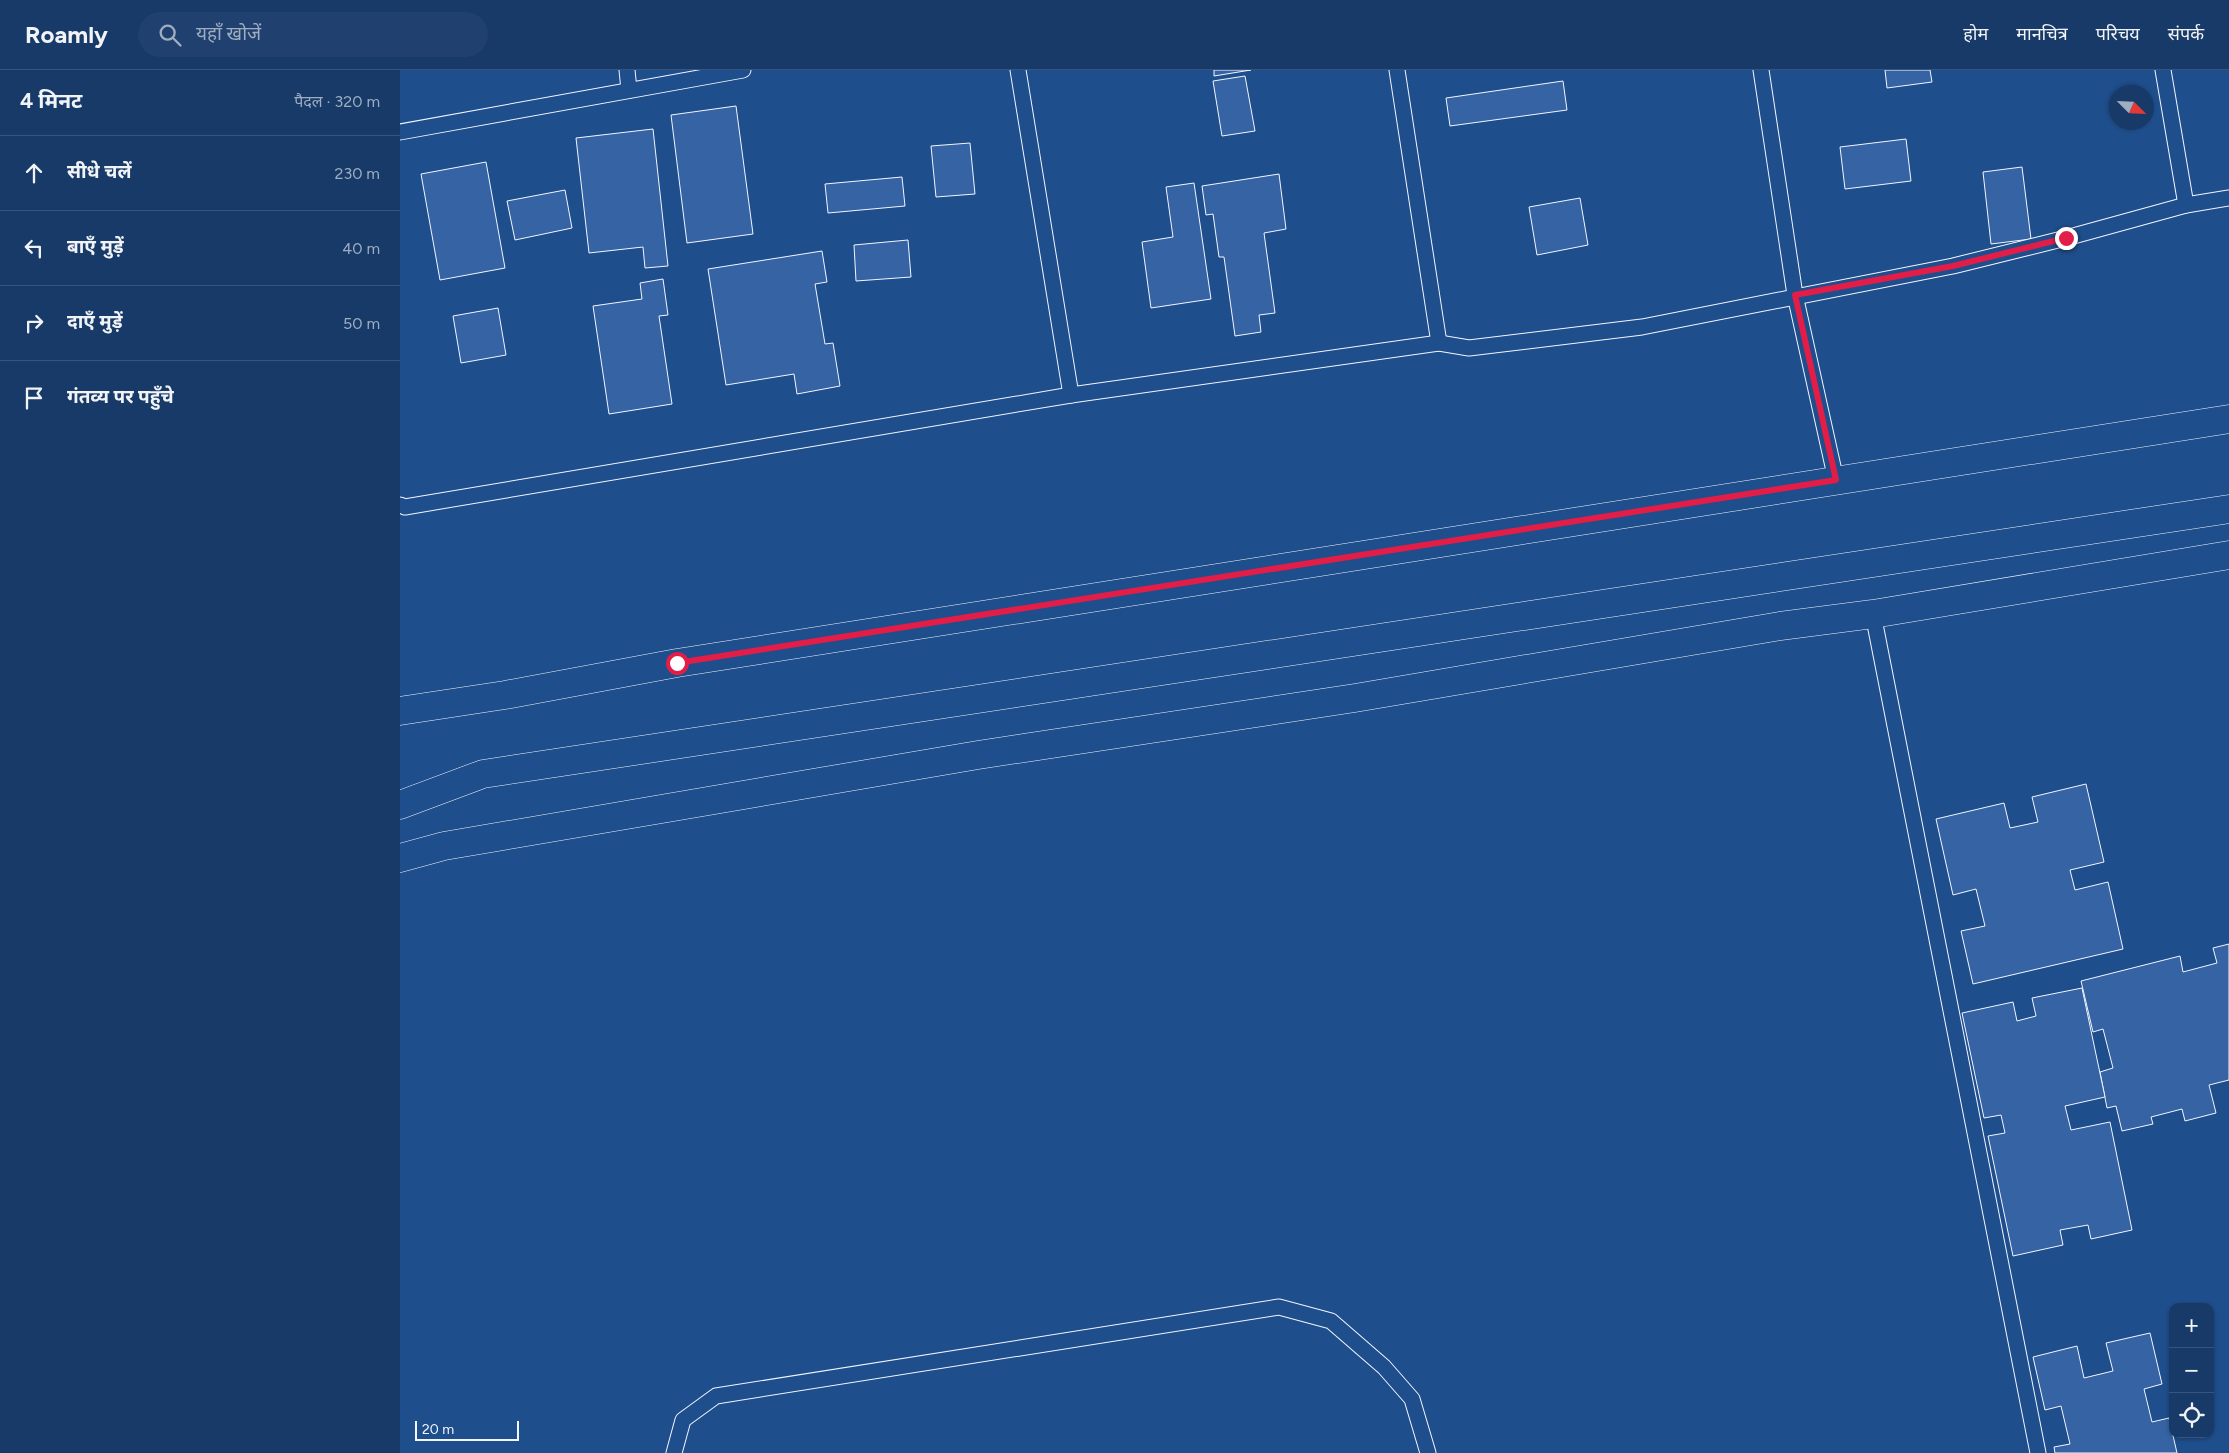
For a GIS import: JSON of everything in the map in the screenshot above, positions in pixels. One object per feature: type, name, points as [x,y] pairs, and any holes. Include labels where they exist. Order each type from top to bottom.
[{"type":"street","points":[[400,711],[505,695],[686,662],[2229,419]]},
{"type":"street","points":[[400,805],[483,774],[2229,509]]},
{"type":"street","points":[[400,858],[444,846],[968,757],[1355,698],[1780,626],[1872,614],[2229,555]]},
{"type":"lane","points":[[627,70],[629,90]]},
{"type":"lane","points":[[400,132],[743,70]]},
{"type":"lane","points":[[1018,70],[1071,396]]},
{"type":"lane","points":[[1397,70],[1439,343]]},
{"type":"lane","points":[[1761,70],[1795,295],[1836,480]]},
{"type":"lane","points":[[2164,70],[2186,205]]},
{"type":"lane","points":[[400,505],[405,507],[1071,396],[1439,343],[1469,348],[1642,326],[1953,266],[2066,238],[2186,205],[2229,198]]},
{"type":"lane","points":[[1872,614],[2038,1453]]},
{"type":"lane","points":[[674,1453],[683,1420],[716,1396],[1279,1307],[1330,1321],[1384,1367],[1412,1399],[1428,1453]]},
{"type":"building","points":[[1214,70],[1251,70],[1214,76]]},
{"type":"building","points":[[1885,70],[1930,70],[1932,82],[1887,88]]},
{"type":"building","points":[[1245,76],[1255,131],[1222,136],[1213,81]]},
{"type":"building","points":[[1563,81],[1567,110],[1450,126],[1446,98]]},
{"type":"building","points":[[736,106],[753,234],[687,243],[671,115]]},
{"type":"building","points":[[653,129],[668,266],[645,268],[643,247],[589,253],[576,138]]},
{"type":"building","points":[[1906,139],[1911,181],[1845,189],[1840,147]]},
{"type":"building","points":[[970,143],[975,194],[936,197],[931,146]]},
{"type":"building","points":[[486,162],[505,268],[440,280],[421,174]]},
{"type":"building","points":[[2022,167],[2031,239],[1991,244],[1983,172]]},
{"type":"building","points":[[1279,174],[1286,229],[1264,233],[1275,313],[1259,315],[1261,332],[1235,336],[1224,257],[1219,257],[1213,214],[1206,215],[1202,186]]},
{"type":"building","points":[[902,177],[905,206],[828,213],[825,184]]},
{"type":"building","points":[[1194,183],[1211,299],[1151,308],[1142,242],[1173,237],[1166,187]]},
{"type":"building","points":[[565,190],[572,228],[515,240],[507,201]]},
{"type":"building","points":[[1580,198],[1588,245],[1537,255],[1529,207]]},
{"type":"building","points":[[908,240],[911,277],[856,281],[854,245]]},
{"type":"building","points":[[822,251],[827,282],[815,284],[825,344],[833,343],[840,386],[797,394],[794,374],[726,385],[708,269]]},
{"type":"building","points":[[663,279],[668,315],[659,316],[672,404],[609,414],[593,306],[642,299],[640,283]]},
{"type":"building","points":[[498,308],[506,355],[461,363],[453,316]]},
{"type":"building","points":[[2086,784],[2104,862],[2070,870],[2075,890],[2108,882],[2123,949],[1973,984],[1961,931],[1985,926],[1976,889],[1953,895],[1936,819],[2004,803],[2010,828],[2038,822],[2032,797]]},
{"type":"building","points":[[2229,944],[2229,1080],[2209,1085],[2216,1113],[2185,1121],[2182,1109],[2151,1117],[2153,1124],[2122,1131],[2116,1106],[2107,1108],[2100,1072],[2113,1068],[2103,1029],[2093,1032],[2081,981],[2180,956],[2183,972],[2217,963],[2213,948]]},
{"type":"building","points":[[2082,988],[2105,1097],[2065,1106],[2071,1130],[2110,1122],[2132,1230],[2091,1239],[2088,1225],[2060,1230],[2063,1245],[2013,1256],[1988,1136],[2005,1133],[2001,1115],[1984,1118],[1962,1013],[2013,1002],[2017,1021],[2036,1016],[2032,998]]},
{"type":"building","points":[[2150,1333],[2162,1384],[2144,1389],[2152,1422],[2169,1418],[2169,1438],[2174,1438],[2177,1453],[2055,1453],[2054,1447],[2070,1444],[2061,1406],[2045,1410],[2033,1357],[2077,1346],[2084,1378],[2113,1371],[2106,1343]]},
{"type":"route","points":[[677,663],[1836,480],[1795,295],[1953,266],[2066,238]]}]
